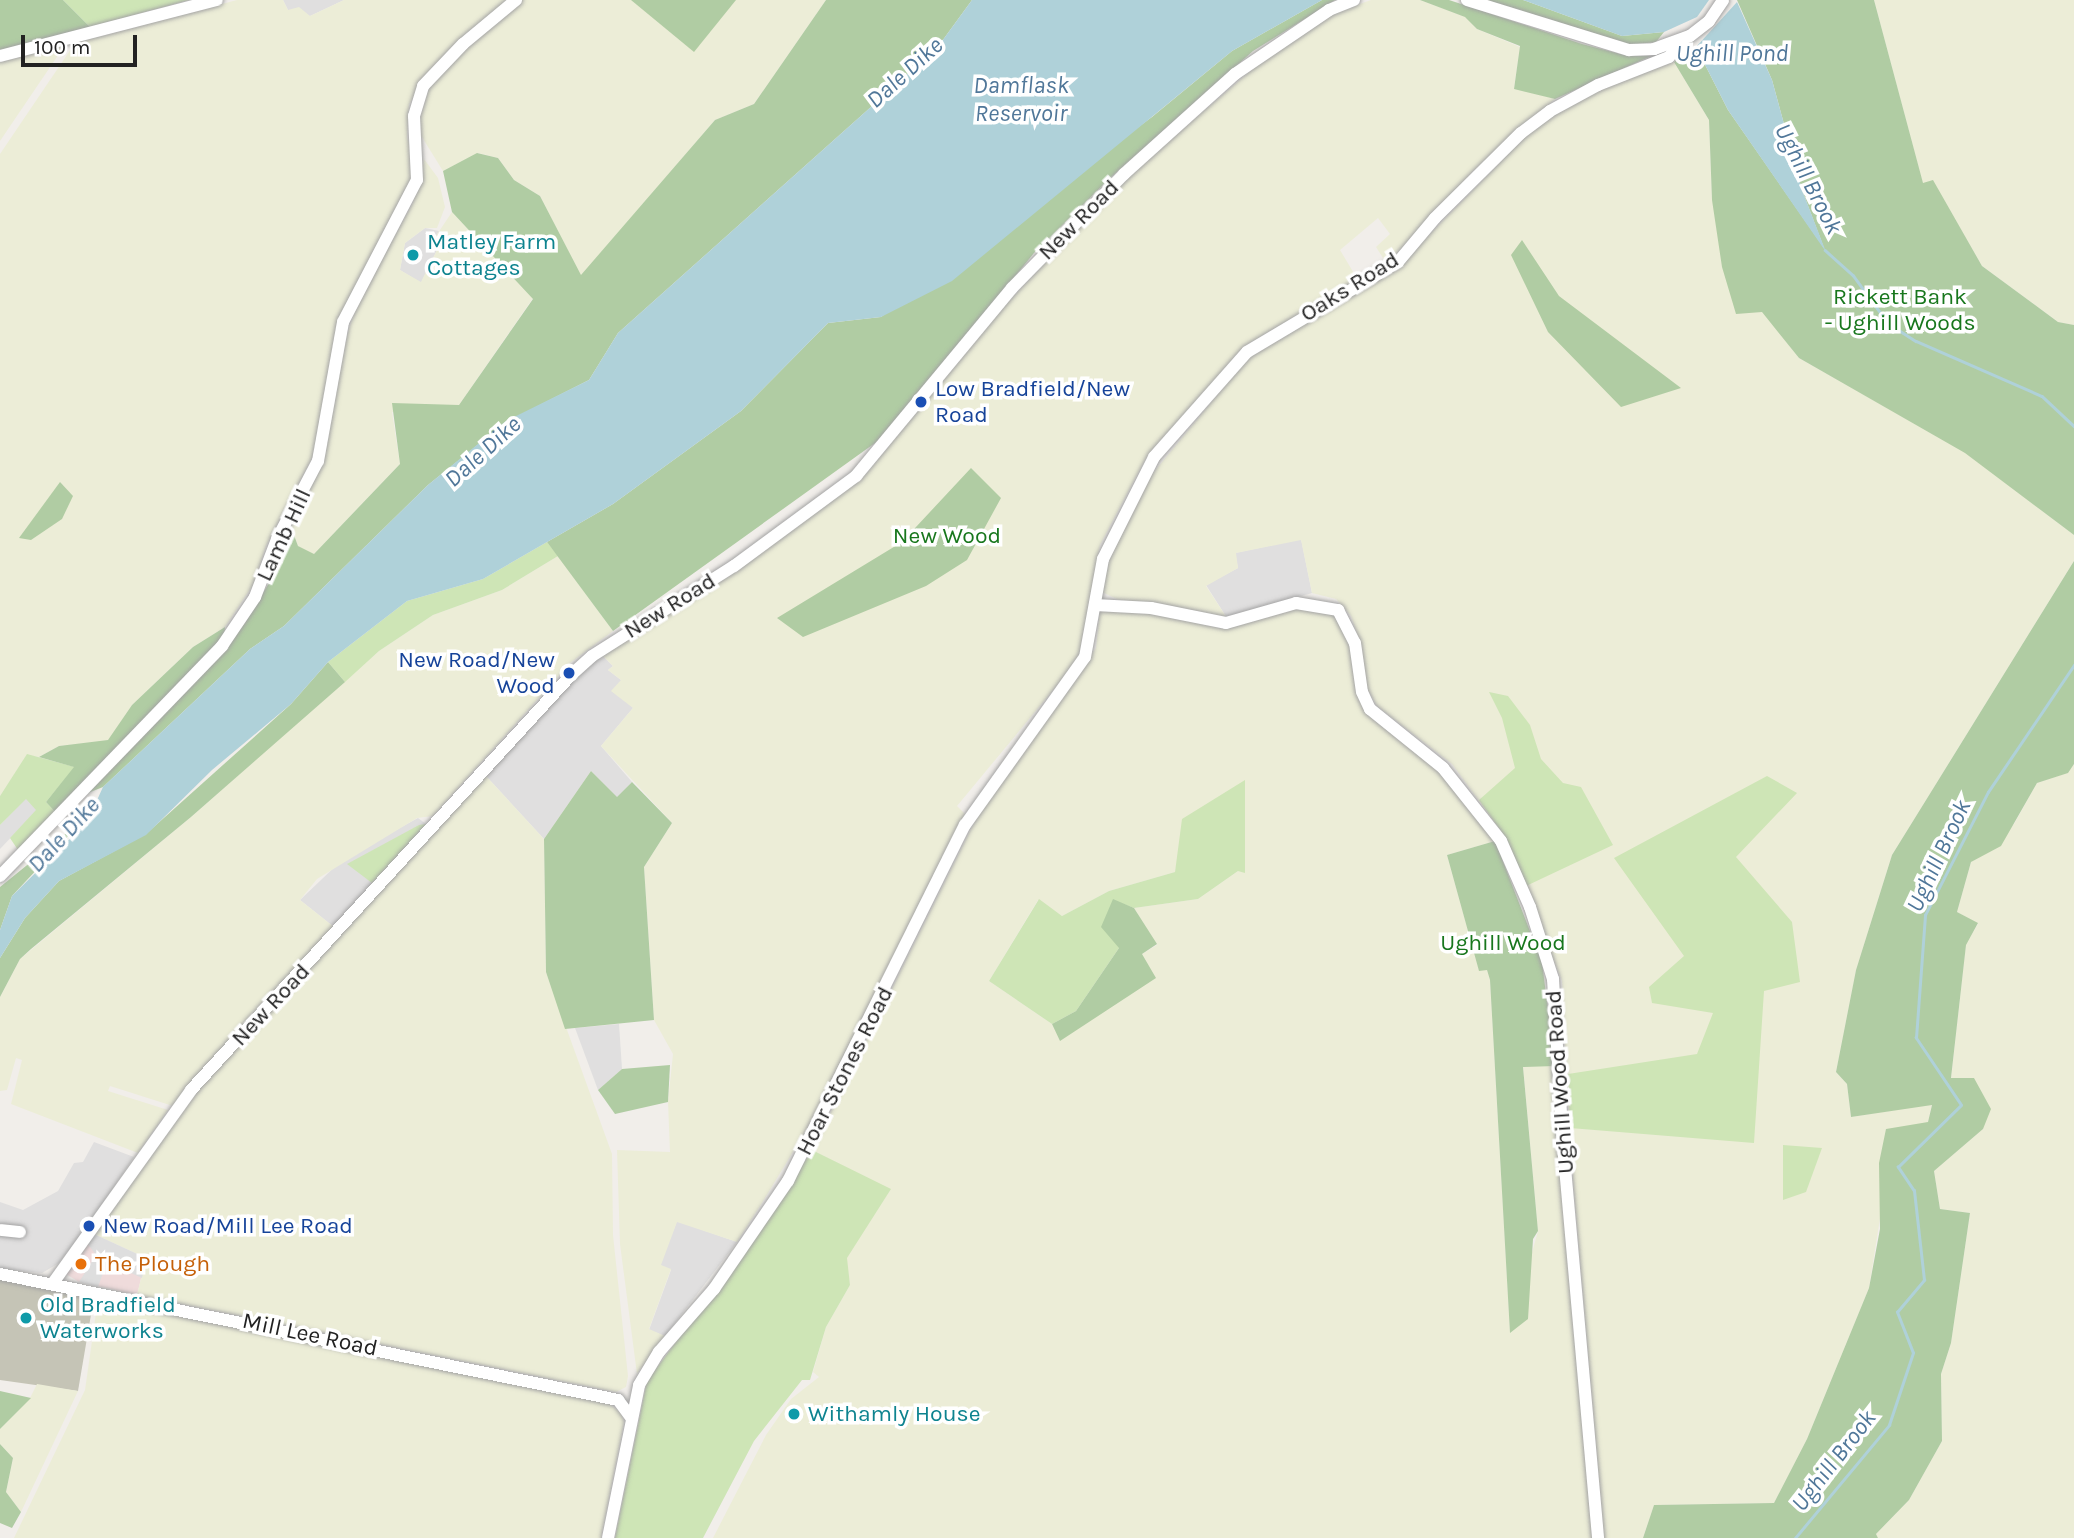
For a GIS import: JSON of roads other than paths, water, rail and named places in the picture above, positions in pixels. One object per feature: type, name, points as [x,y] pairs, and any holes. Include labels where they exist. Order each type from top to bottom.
[{"type":"street","points":[[0,56],[218,0]]},
{"type":"street","name":"Lamb Hill","points":[[0,876],[222,646],[255,597],[277,539],[318,461],[344,322],[417,180],[414,116],[423,86],[437,69],[516,0]]},
{"type":"street","name":"New Road","points":[[53,1283],[191,1090],[571,675],[603,649],[734,566],[856,476],[1012,288],[1124,174],[1235,74],[1329,10],[1354,0]]},
{"type":"street","points":[[1467,0],[1629,50],[1682,40],[1709,21],[1723,0]]},
{"type":"street","name":"Oaks Road","points":[[1095,604],[1107,548],[1154,457],[1247,352],[1398,262],[1496,155],[1550,111],[1598,85],[1669,57],[1682,40]]},
{"type":"street","name":"Ughill Wood Road","points":[[1095,604],[1151,608],[1226,623],[1296,603],[1338,610],[1346,617],[1355,643],[1363,692],[1370,709],[1443,768],[1501,841],[1530,907],[1553,979],[1563,1145],[1598,1538]]},
{"type":"street","name":"Hoar Stones Road","points":[[608,1538],[637,1390],[659,1352],[714,1289],[788,1181],[976,807],[1085,657],[1095,604]]},
{"type":"street","points":[[0,1232],[20,1232]]},
{"type":"street","name":"Mill Lee Road","points":[[0,1274],[618,1400]]},
{"type":"street","points":[[631,1417],[618,1400],[637,1390]]},
{"type":"water","name":"Damflask Reservoir","points":[[972,0],[1322,0],[1232,51],[952,281],[881,317],[828,323],[741,411],[613,504],[483,579],[407,601],[328,662],[291,704],[212,770],[146,835],[59,881],[25,918],[0,958],[0,930],[12,896],[87,822],[103,787],[250,649],[284,626],[428,485],[506,421],[589,380],[618,333],[937,48]]},
{"type":"water","points":[[1523,0],[1709,0],[1697,17],[1664,32],[1622,36]]},
{"type":"water","name":"Ughill Pond","points":[[1737,2],[1772,80],[1802,190],[1826,252],[1728,110],[1696,47]]},
{"type":"waterway","name":"Ughill Brook","points":[[1825,250],[1853,275],[1888,323],[1916,341],[2042,396],[2074,426]]},
{"type":"waterway","name":"Ughill Brook","points":[[1795,1538],[1889,1425],[1913,1353],[1897,1312],[1924,1280],[1914,1191],[1898,1167],[1961,1105],[1916,1038],[1925,915],[1988,792],[2074,665]]},
{"type":"place","name":"Matley Farm Cottages","points":[[413,255]]},
{"type":"place","name":"Low Bradfield/New Road","points":[[921,402]]},
{"type":"place","name":"New Road/New Wood","points":[[569,673]]},
{"type":"place","name":"New Road/Mill Lee Road","points":[[89,1226]]},
{"type":"place","name":"The Plough","points":[[81,1264]]},
{"type":"place","name":"Old Bradfield Waterworks","points":[[26,1318]]},
{"type":"place","name":"Withamly House","points":[[794,1414]]},
{"type":"water label","name":"Dale Dike","points":[[905,73]]},
{"type":"water label","name":"Dale Dike","points":[[483,452]]},
{"type":"water label","name":"Dale Dike","points":[[64,835]]},
{"type":"park label","name":"Rickett Bank - Ughill Woods","points":[[1900,310]]},
{"type":"park label","name":"New Wood","points":[[947,536]]},
{"type":"park label","name":"Ughill Wood","points":[[1503,943]]}]
